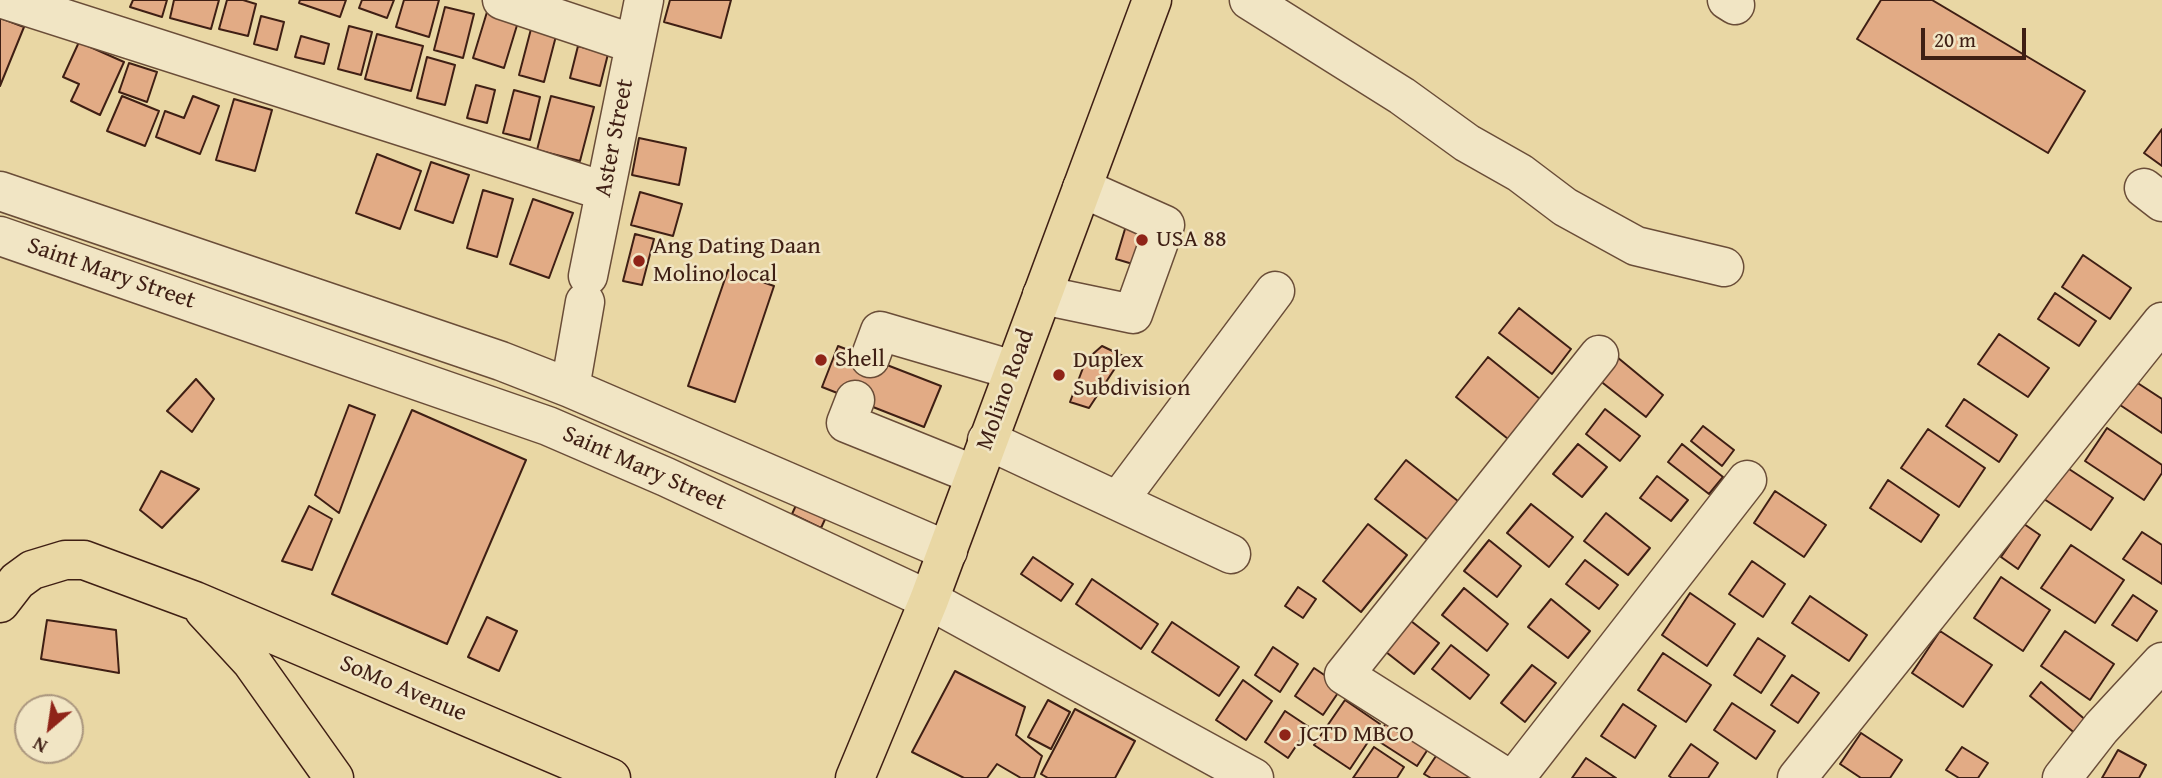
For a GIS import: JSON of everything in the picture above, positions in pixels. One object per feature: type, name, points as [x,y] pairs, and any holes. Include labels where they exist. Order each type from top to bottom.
[{"type":"main road","name":"Molino Road","points":[[855,778],[948,551],[1152,0]]},
{"type":"main road","name":"SoMo Avenue","points":[[0,603],[17,582],[32,570],[65,560],[83,560],[195,601],[611,778]]},
{"type":"main road","name":"SoMo Avenue","points":[[195,601],[251,661],[334,778]]},
{"type":"street","points":[[6,0],[604,191]]},
{"type":"street","points":[[502,0],[634,44]]},
{"type":"street","name":"Aster Street","points":[[570,388],[604,191],[644,0]]},
{"type":"street","points":[[1249,0],[1402,96],[1466,143],[1520,173],[1565,207],[1636,246],[1724,267]]},
{"type":"street","points":[[1042,295],[1133,314],[1138,301],[1165,225],[1082,188]]},
{"type":"street","name":"Saint Mary Street","points":[[0,191],[501,361],[570,388],[948,551]]},
{"type":"street","name":"Saint Mary Street","points":[[0,236],[548,426],[666,477],[929,600],[1254,778]]},
{"type":"street","points":[[1118,502],[1275,291]]},
{"type":"street","points":[[1797,778],[2162,322]]},
{"type":"street","points":[[870,358],[880,331],[1013,370]]},
{"type":"street","points":[[1507,778],[1344,675],[1599,355]]},
{"type":"street","points":[[855,400],[846,423],[981,457],[1118,502],[1231,554]]},
{"type":"street","points":[[1515,778],[1747,480]]},
{"type":"street","points":[[2062,778],[2101,728],[2162,662]]},
{"type":"building","points":[[133,0],[167,0],[162,17],[130,7]]},
{"type":"building","points":[[174,0],[219,0],[211,29],[170,18]]},
{"type":"building","points":[[227,0],[243,0],[256,4],[248,36],[219,29]]},
{"type":"building","points":[[300,0],[346,0],[340,17],[299,3]]},
{"type":"building","points":[[362,0],[394,0],[387,18],[359,8]]},
{"type":"building","points":[[404,0],[439,0],[429,37],[396,27]]},
{"type":"building","points":[[670,0],[731,0],[721,38],[664,22]]},
{"type":"building","points":[[1881,0],[1932,0],[2085,91],[2048,153],[1857,39]]},
{"type":"building","points":[[445,7],[474,14],[463,58],[434,50]]},
{"type":"building","points":[[487,12],[518,22],[504,68],[473,58]]},
{"type":"building","points":[[261,16],[284,22],[277,50],[254,44]]},
{"type":"building","points":[[0,18],[24,27],[0,86]]},
{"type":"building","points":[[349,26],[372,32],[361,75],[338,69]]},
{"type":"building","points":[[531,29],[556,36],[544,82],[519,75]]},
{"type":"building","points":[[377,34],[423,46],[411,91],[365,79]]},
{"type":"building","points":[[301,36],[329,44],[324,64],[295,57]]},
{"type":"building","points":[[79,42],[124,62],[100,115],[71,101],[79,84],[63,77]]},
{"type":"building","points":[[578,46],[608,54],[600,86],[570,78]]},
{"type":"building","points":[[427,57],[455,65],[445,105],[417,98]]},
{"type":"building","points":[[129,63],[157,72],[147,102],[119,92]]},
{"type":"building","points":[[476,85],[495,90],[487,123],[467,118]]},
{"type":"building","points":[[514,90],[540,97],[530,140],[503,133]]},
{"type":"building","points":[[122,96],[159,111],[145,146],[107,131]]},
{"type":"building","points":[[193,96],[219,106],[200,154],[156,137],[165,111],[184,118]]},
{"type":"building","points":[[551,96],[594,107],[580,161],[537,150]]},
{"type":"building","points":[[234,99],[272,110],[255,171],[216,160]]},
{"type":"building","points":[[2162,129],[2162,166],[2144,153]]},
{"type":"building","points":[[639,138],[686,148],[679,185],[632,175]]},
{"type":"building","points":[[377,154],[421,171],[400,229],[356,213]]},
{"type":"building","points":[[431,162],[469,175],[453,223],[415,210]]},
{"type":"building","points":[[483,190],[513,199],[497,257],[467,248]]},
{"type":"building","points":[[640,192],[682,204],[673,236],[631,225]]},
{"type":"building","points":[[533,199],[573,213],[549,278],[510,264]]},
{"type":"building","points":[[1128,219],[1157,227],[1146,268],[1116,259]]},
{"type":"building","points":[[635,234],[654,239],[642,285],[623,281]]},
{"type":"building","points":[[2083,255],[2131,288],[2110,319],[2062,287]]},
{"type":"building","points":[[728,270],[774,286],[735,402],[688,386]]},
{"type":"building","points":[[2055,293],[2096,321],[2079,346],[2038,319]]},
{"type":"building","points":[[1519,308],[1571,349],[1552,374],[1499,333]]},
{"type":"building","points":[[1999,334],[2049,368],[2028,397],[1978,364]]},
{"type":"building","points":[[838,346],[941,386],[924,427],[822,387]]},
{"type":"building","points":[[1102,346],[1123,356],[1089,408],[1070,402],[1086,360]]},
{"type":"building","points":[[1488,357],[1545,403],[1513,443],[1456,397]]},
{"type":"building","points":[[1617,357],[1663,395],[1646,417],[1599,380]]},
{"type":"building","points":[[196,379],[214,399],[192,432],[167,411]]},
{"type":"building","points":[[2133,380],[2162,399],[2162,433],[2117,403]]},
{"type":"building","points":[[1964,399],[2017,435],[1999,462],[1946,426]]},
{"type":"building","points":[[349,405],[375,415],[339,513],[315,495]]},
{"type":"building","points":[[1605,409],[1640,436],[1620,461],[1586,434]]},
{"type":"building","points":[[412,410],[526,460],[447,644],[332,594]]},
{"type":"building","points":[[1703,426],[1734,450],[1722,466],[1691,441]]},
{"type":"building","points":[[2107,428],[2162,465],[2162,473],[2144,500],[2085,461]]},
{"type":"building","points":[[1928,429],[1985,468],[1959,507],[1901,468]]},
{"type":"building","points":[[1578,444],[1607,467],[1582,497],[1553,474]]},
{"type":"building","points":[[1682,444],[1723,477],[1709,494],[1668,462]]},
{"type":"building","points":[[1406,460],[1463,505],[1433,544],[1375,499]]},
{"type":"building","points":[[2066,467],[2113,498],[2091,530],[2044,499]]},
{"type":"building","points":[[161,471],[199,489],[162,528],[140,510]]},
{"type":"building","points":[[1657,476],[1688,500],[1671,521],[1640,498]]},
{"type":"building","points":[[1888,480],[1939,515],[1921,542],[1870,508]]},
{"type":"building","points":[[1775,491],[1826,525],[1804,557],[1754,523]]},
{"type":"building","points":[[798,501],[827,515],[821,528],[792,514]]},
{"type":"building","points":[[1531,504],[1573,537],[1549,567],[1507,533]]},
{"type":"building","points":[[309,506],[332,519],[312,570],[282,561]]},
{"type":"building","points":[[1606,513],[1650,548],[1628,575],[1584,541]]},
{"type":"building","points":[[1368,524],[1407,555],[1361,612],[1323,581]]},
{"type":"building","points":[[2024,524],[2040,535],[2018,569],[2001,557]]},
{"type":"building","points":[[2142,532],[2162,545],[2162,584],[2123,559]]},
{"type":"building","points":[[1489,540],[1521,566],[1497,597],[1464,571]]},
{"type":"building","points":[[2071,545],[2124,580],[2095,623],[2041,588]]},
{"type":"building","points":[[1033,557],[1073,584],[1061,601],[1021,574]]},
{"type":"building","points":[[1585,560],[1618,585],[1599,609],[1566,584]]},
{"type":"building","points":[[1752,561],[1785,584],[1763,617],[1729,594]]},
{"type":"building","points":[[2001,577],[2050,610],[2023,651],[1974,618]]},
{"type":"building","points":[[1092,579],[1158,624],[1141,649],[1076,604]]},
{"type":"building","points":[[1298,587],[1316,599],[1303,618],[1285,606]]},
{"type":"building","points":[[1464,588],[1508,624],[1487,651],[1442,615]]},
{"type":"building","points":[[1690,593],[1735,624],[1707,666],[1662,635]]},
{"type":"building","points":[[2133,595],[2157,611],[2137,641],[2112,625]]},
{"type":"building","points":[[1810,596],[1867,635],[1849,661],[1792,623]]},
{"type":"building","points":[[1551,599],[1590,631],[1568,658],[1528,627]]},
{"type":"building","points":[[487,617],[517,631],[499,671],[468,657]]},
{"type":"building","points":[[47,620],[116,630],[119,673],[41,659]]},
{"type":"building","points":[[1411,621],[1439,643],[1414,674],[1386,652]]},
{"type":"building","points":[[1172,622],[1239,667],[1219,696],[1152,652]]},
{"type":"building","points":[[1940,631],[1992,665],[1963,707],[1912,673]]},
{"type":"building","points":[[2065,631],[2114,664],[2090,700],[2041,666]]},
{"type":"building","points":[[1758,638],[1785,656],[1761,693],[1734,675]]},
{"type":"building","points":[[1451,645],[1489,675],[1470,699],[1432,669]]},
{"type":"building","points":[[1273,647],[1298,664],[1280,692],[1255,675]]},
{"type":"building","points":[[1663,653],[1711,685],[1686,722],[1638,690]]},
{"type":"building","points":[[1532,665],[1556,683],[1525,722],[1501,703]]},
{"type":"building","points":[[1314,668],[1342,687],[1323,715],[1295,696]]},
{"type":"building","points":[[955,671],[1025,707],[1016,735],[1042,756],[1034,778],[1021,778],[997,764],[987,778],[964,778],[912,752]]},
{"type":"building","points":[[1792,675],[1819,693],[1798,723],[1771,705]]},
{"type":"building","points":[[1243,680],[1272,701],[1246,740],[1216,720]]},
{"type":"building","points":[[2041,682],[2088,722],[2077,735],[2030,696]]},
{"type":"building","points":[[1048,700],[1070,712],[1051,749],[1028,737]]},
{"type":"building","points":[[1345,700],[1380,724],[1350,769],[1314,745]]},
{"type":"building","points":[[1732,703],[1775,731],[1756,759],[1714,730]]},
{"type":"building","points":[[1623,704],[1656,726],[1635,758],[1601,736]]},
{"type":"building","points":[[1075,709],[1135,741],[1115,778],[1048,778],[1041,774]]},
{"type":"building","points":[[1285,711],[1309,727],[1288,758],[1265,742]]},
{"type":"building","points":[[1389,719],[1430,746],[1417,766],[1375,739]]},
{"type":"building","points":[[1861,733],[1902,760],[1890,778],[1861,778],[1840,764]]},
{"type":"building","points":[[1691,744],[1718,763],[1708,778],[1672,778],[1669,776]]},
{"type":"building","points":[[1374,747],[1404,767],[1397,778],[1353,778]]},
{"type":"building","points":[[1962,747],[1988,763],[1978,778],[1959,778],[1946,770]]},
{"type":"building","points":[[1440,750],[1481,778],[1431,778],[1424,774]]},
{"type":"building","points":[[2118,750],[2146,765],[2139,778],[2102,778]]},
{"type":"building","points":[[1586,758],[1616,778],[1572,778]]},
{"type":"place","name":"USA 88","points":[[1142,240]]},
{"type":"place","name":"Ang Dating Daan Molino local","points":[[639,261]]},
{"type":"place","name":"Shell","points":[[821,360]]},
{"type":"place","name":"Duplex Subdivision","points":[[1059,375]]},
{"type":"place","name":"JCTD MBCO","points":[[1285,735]]}]
